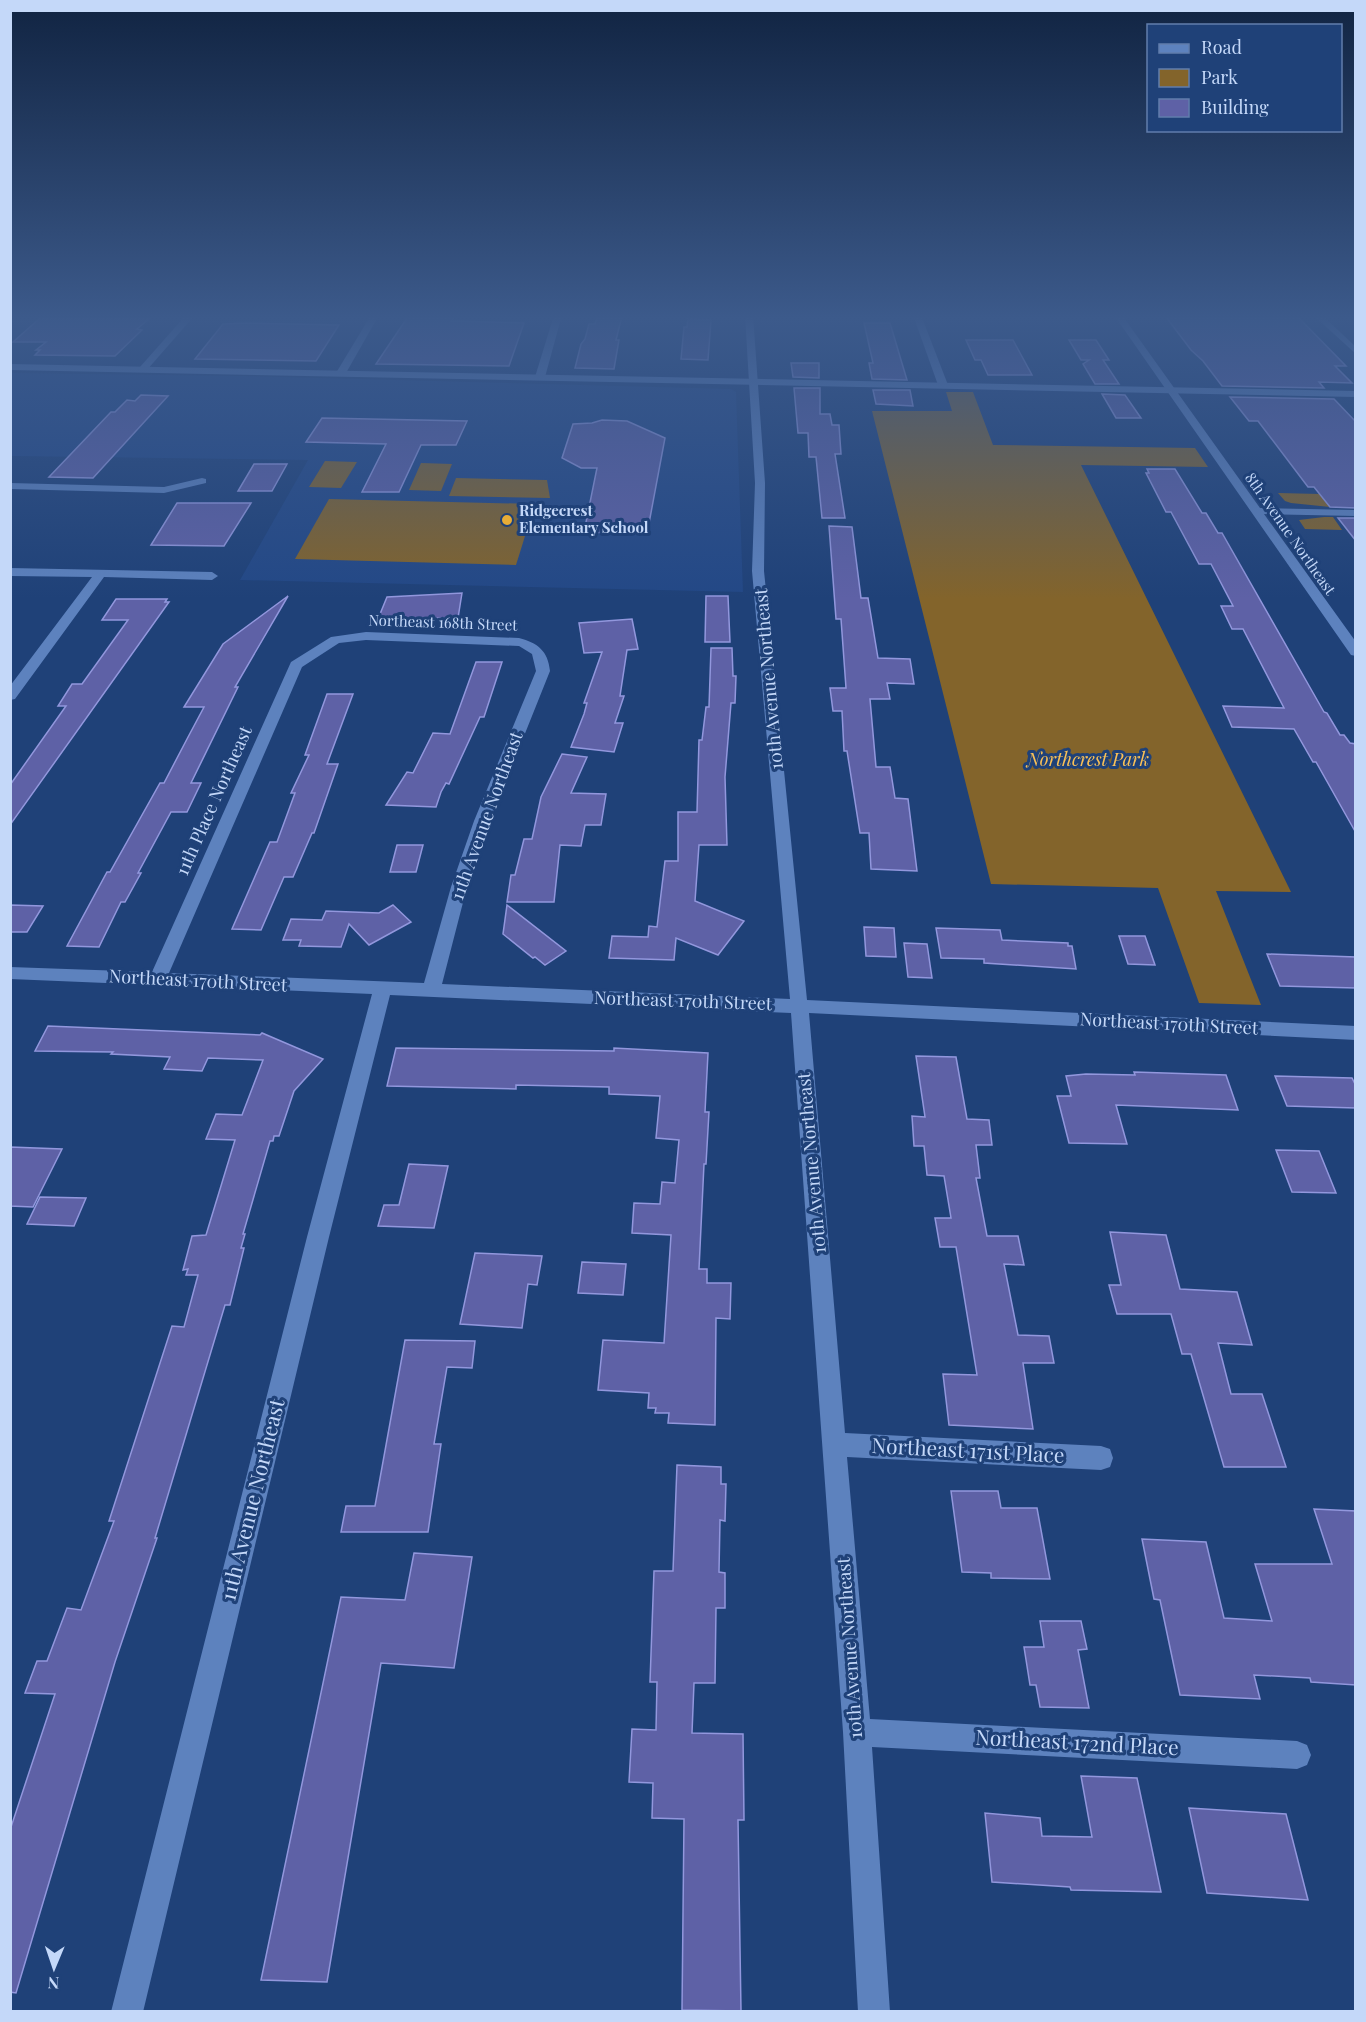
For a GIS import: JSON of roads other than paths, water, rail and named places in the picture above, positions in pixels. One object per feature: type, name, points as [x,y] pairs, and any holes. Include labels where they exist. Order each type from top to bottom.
[{"type":"street","name":"10th Avenue Northeast","points":[[754,409],[760,483],[758,571],[799,1005],[857,1732],[874,2012]]},
{"type":"street","name":"8th Avenue Northeast","points":[[1183,409],[1356,652]]},
{"type":"street","points":[[10,486],[164,490],[201,481]]},
{"type":"street","points":[[1255,511],[1356,513]]},
{"type":"street","points":[[10,572],[212,576]]},
{"type":"street","points":[[10,696],[100,574]]},
{"type":"street","name":"Northeast 168th Street","points":[[318,649],[336,640],[366,636],[519,642],[533,645]]},
{"type":"street","name":"11th Avenue Northeast","points":[[431,991],[463,876],[482,821],[543,671],[542,656],[533,645]]},
{"type":"street","name":"11th Place Northeast","points":[[158,978],[296,665],[318,649]]},
{"type":"street","name":"Northeast 170th Street","points":[[11,975],[158,978],[382,990],[799,1005],[1356,1033]]},
{"type":"street","name":"11th Avenue Northeast","points":[[127,2012],[318,1237],[382,990]]},
{"type":"street","name":"Northeast 171st Place","points":[[834,1444],[1101,1458]]},
{"type":"street","name":"Northeast 172nd Place","points":[[857,1732],[1297,1755]]},
{"type":"place","name":"Ridgecrest Elementary School","points":[[507,520]]},
{"type":"park label","name":"Northcrest Park","points":[[1088,760]]}]
